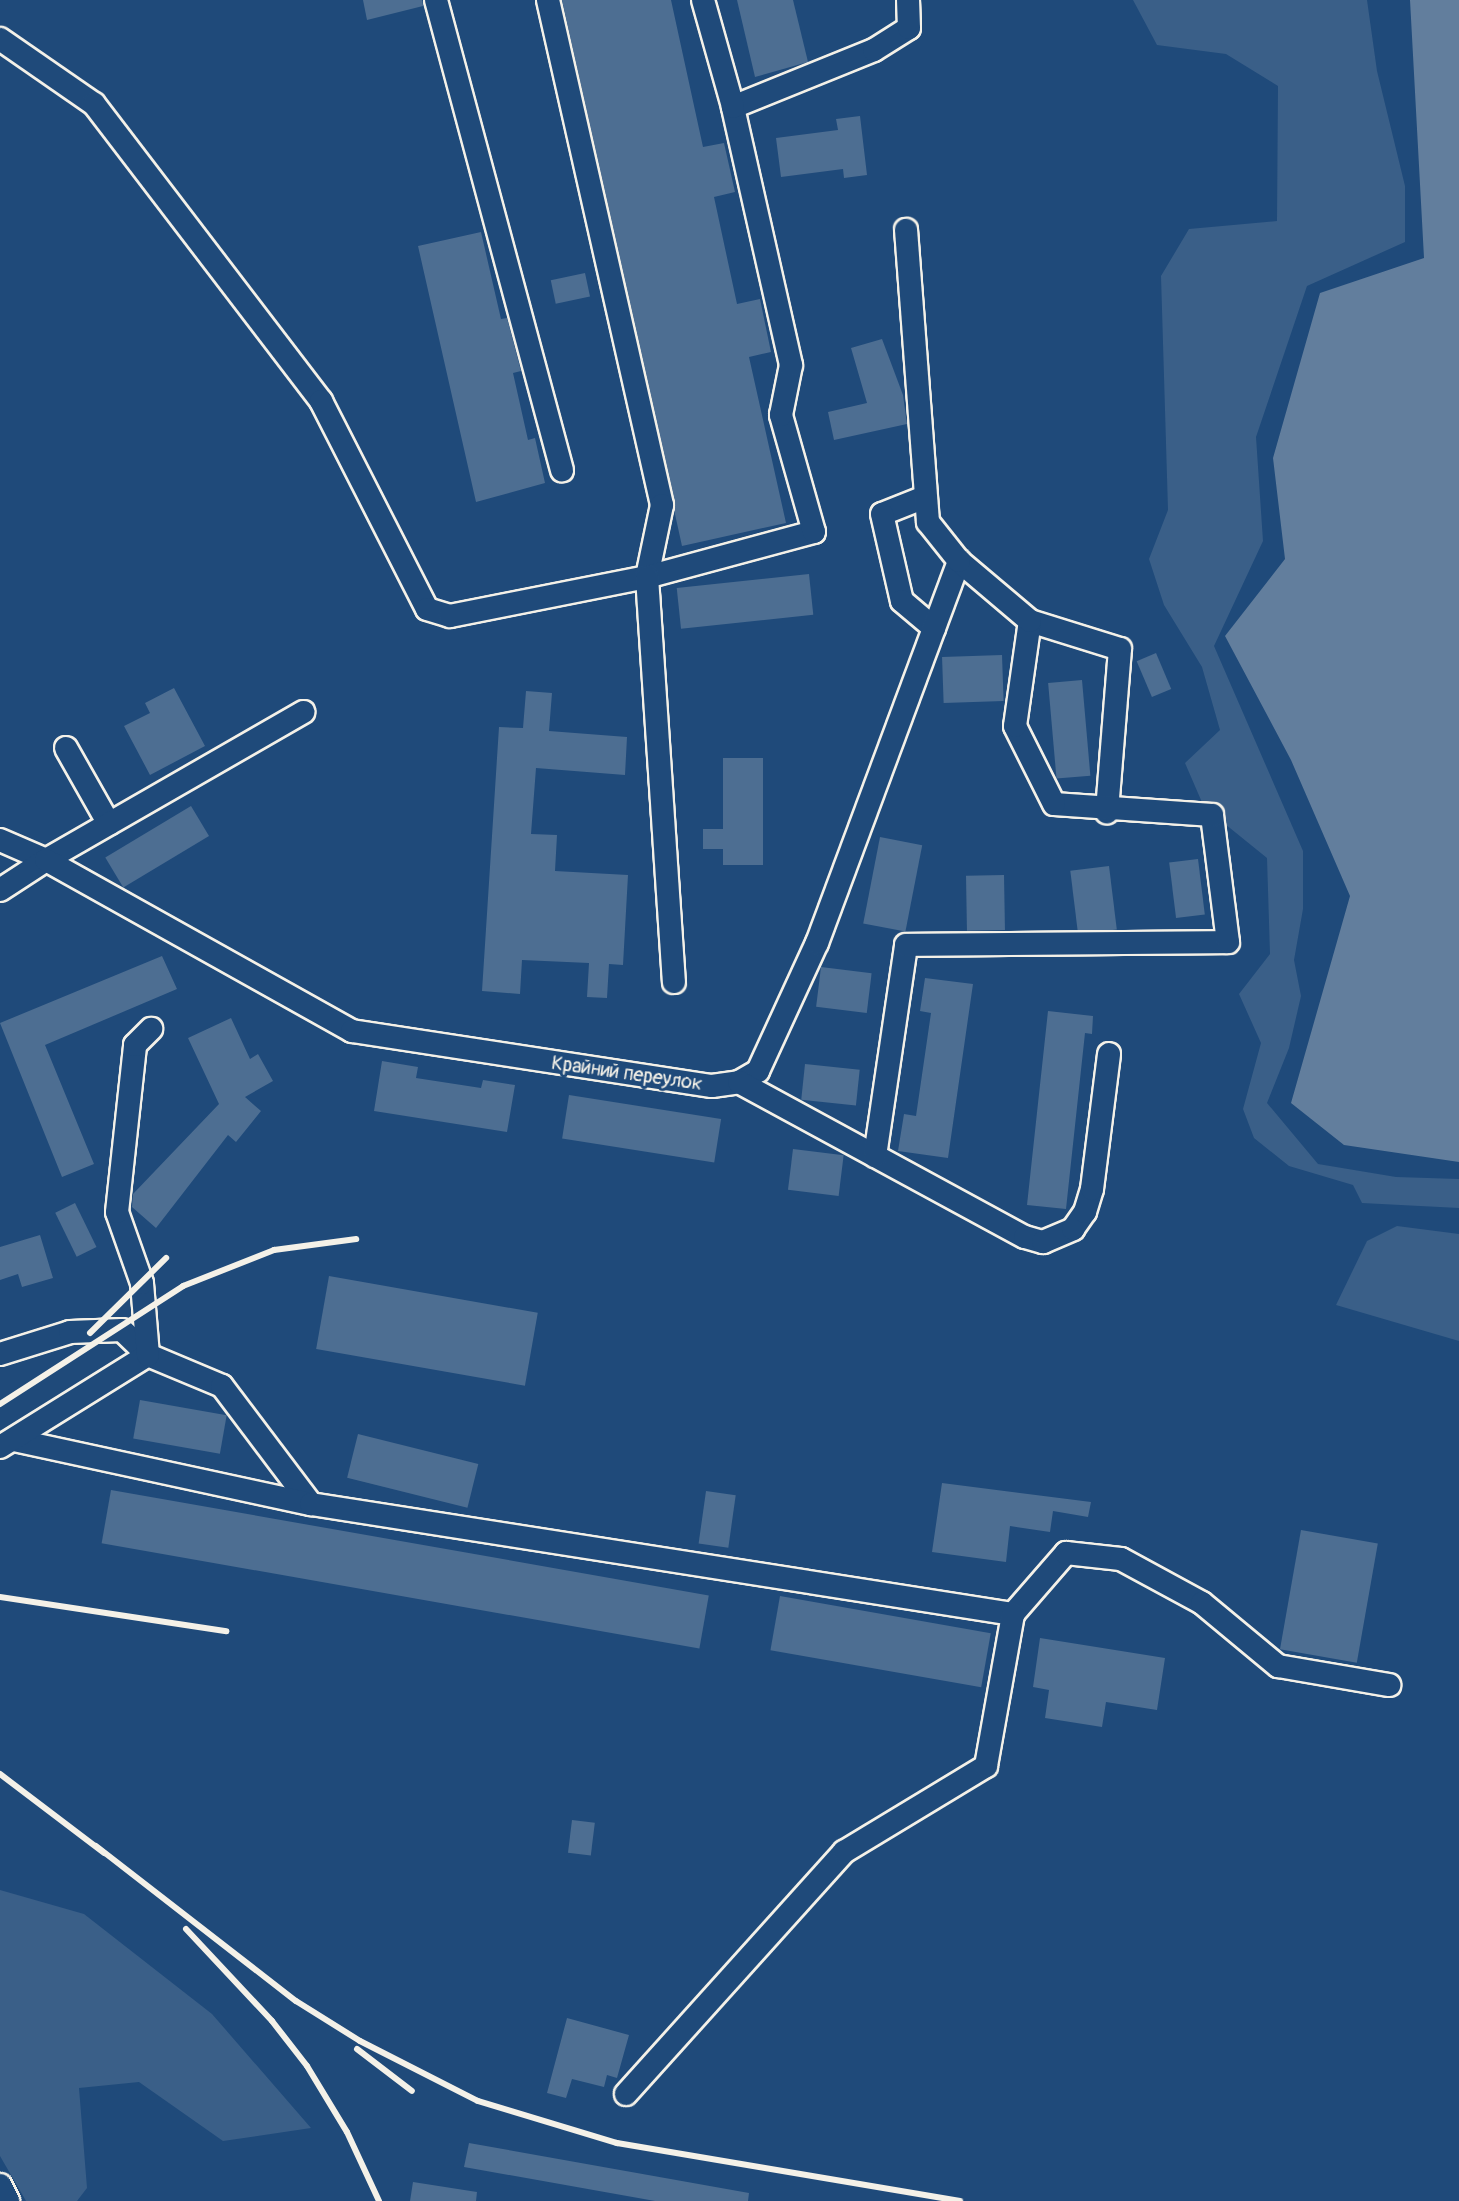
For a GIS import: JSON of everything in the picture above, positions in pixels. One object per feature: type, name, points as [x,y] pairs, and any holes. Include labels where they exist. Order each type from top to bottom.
[{"type":"street","points":[[436,0],[562,470]]},
{"type":"street","points":[[548,0],[662,505],[647,577],[674,982]]},
{"type":"street","points":[[0,39],[94,104],[321,401],[427,609],[450,616],[647,577],[814,532],[781,415],[791,365],[733,107],[703,0]]},
{"type":"street","points":[[733,107],[874,50],[909,28],[908,0]]},
{"type":"street","points":[[906,230],[928,522],[959,561],[1030,621],[1120,649],[1107,812]]},
{"type":"street","points":[[925,497],[882,514],[902,601],[934,628]]},
{"type":"street","points":[[739,1082],[758,1071],[817,943],[959,561]]},
{"type":"street","points":[[875,1156],[906,945],[1228,942],[1212,815],[1107,812],[1054,804],[1015,726],[1030,621]]},
{"type":"street","points":[[0,890],[46,860],[303,712]]},
{"type":"street","points":[[66,748],[109,824]]},
{"type":"street","name":"Крайний переулок","points":[[0,840],[46,860],[352,1031],[712,1086],[739,1082]]},
{"type":"street","points":[[148,1355],[142,1283],[117,1212],[135,1045],[151,1029]]},
{"type":"street","points":[[739,1082],[1025,1237],[1057,1239],[1073,1229],[1092,1189],[1109,1054]]},
{"type":"street","points":[[0,1354],[70,1332],[122,1330],[148,1355],[222,1386],[311,1504]]},
{"type":"street","points":[[7,1443],[148,1355]]},
{"type":"street","points":[[7,1443],[311,1504],[1013,1614]]},
{"type":"street","points":[[626,2094],[844,1852],[986,1766],[1013,1614],[1066,1553],[1121,1559],[1202,1603],[1278,1666],[1389,1685]]},
{"type":"street","points":[[0,2185],[8,2201]]},
{"type":"shaded area","points":[[1133,0],[1367,0],[1377,71],[1405,186],[1405,242],[1307,286],[1256,437],[1263,541],[1214,646],[1303,851],[1303,909],[1294,960],[1301,996],[1289,1048],[1267,1103],[1318,1164],[1396,1177],[1459,1179],[1459,1208],[1362,1203],[1353,1185],[1289,1166],[1254,1138],[1243,1109],[1261,1043],[1239,994],[1270,954],[1267,858],[1204,807],[1185,763],[1220,730],[1202,667],[1164,605],[1149,559],[1168,510],[1161,276],[1189,229],[1277,221],[1278,86],[1226,54],[1157,45]]},
{"type":"shaded area","points":[[1410,0],[1459,0],[1459,1162],[1344,1145],[1291,1103],[1350,896],[1291,760],[1225,636],[1285,559],[1273,458],[1320,293],[1424,258]]},
{"type":"shaded area","points":[[1397,1226],[1459,1234],[1459,1341],[1336,1305],[1367,1241]]},
{"type":"shaded area","points":[[0,1890],[84,1914],[212,2014],[311,2128],[223,2141],[139,2082],[79,2088],[87,2188],[77,2201],[26,2201],[0,2156]]},
{"type":"building","points":[[363,0],[422,0],[423,6],[367,20]]},
{"type":"building","points":[[562,0],[671,0],[703,147],[724,143],[735,192],[714,197],[737,304],[760,299],[771,352],[749,357],[786,523],[682,546]]},
{"type":"building","points":[[737,0],[793,0],[808,62],[755,77]]},
{"type":"building","points":[[860,116],[867,175],[844,178],[843,169],[781,177],[776,138],[838,130],[836,119]]},
{"type":"building","points":[[481,232],[501,319],[507,318],[521,371],[513,373],[528,440],[535,438],[545,483],[476,502],[418,246]]},
{"type":"building","points":[[585,273],[590,296],[556,304],[551,280]]},
{"type":"building","points":[[882,339],[903,395],[907,424],[834,440],[828,412],[867,403],[851,348]]},
{"type":"building","points":[[809,574],[813,615],[681,629],[677,588]]},
{"type":"building","points":[[1156,653],[1171,689],[1152,697],[1137,661]]},
{"type":"building","points":[[1002,655],[1004,701],[944,703],[942,657]]},
{"type":"building","points":[[1082,680],[1090,776],[1056,779],[1048,683]]},
{"type":"building","points":[[174,688],[205,746],[150,775],[124,726],[150,713],[145,703]]},
{"type":"building","points":[[526,691],[552,693],[549,731],[627,737],[625,775],[536,768],[531,834],[557,835],[555,871],[628,875],[623,965],[609,964],[607,998],[587,997],[589,963],[522,960],[520,994],[482,991],[499,727],[523,728]]},
{"type":"building","points":[[723,758],[763,758],[763,865],[723,865],[723,849],[703,849],[703,829],[723,829]]},
{"type":"building","points":[[191,806],[209,836],[123,888],[105,858]]},
{"type":"building","points":[[880,837],[922,845],[905,932],[863,923]]},
{"type":"building","points":[[1198,859],[1205,915],[1176,918],[1169,863]]},
{"type":"building","points":[[1109,866],[1117,930],[1078,934],[1070,871]]},
{"type":"building","points":[[1004,875],[1005,930],[967,931],[966,876]]},
{"type":"building","points":[[162,956],[177,989],[45,1045],[94,1164],[62,1177],[0,1023]]},
{"type":"building","points":[[821,967],[872,973],[867,1013],[816,1007]]},
{"type":"building","points":[[925,978],[973,984],[948,1158],[898,1151],[904,1114],[916,1116],[931,1013],[920,1011]]},
{"type":"building","points":[[1048,1011],[1093,1016],[1092,1034],[1085,1033],[1066,1209],[1027,1205]]},
{"type":"building","points":[[231,1018],[250,1059],[258,1054],[273,1081],[245,1097],[261,1111],[236,1142],[228,1135],[156,1228],[132,1207],[133,1194],[219,1104],[188,1038]]},
{"type":"building","points":[[382,1061],[418,1067],[416,1078],[481,1088],[483,1080],[515,1085],[507,1132],[374,1111]]},
{"type":"building","points":[[805,1064],[860,1070],[856,1106],[801,1100]]},
{"type":"building","points":[[569,1095],[721,1119],[714,1163],[562,1138]]},
{"type":"building","points":[[793,1149],[844,1155],[839,1196],[788,1190]]},
{"type":"building","points":[[75,1203],[96,1247],[77,1257],[55,1213]]},
{"type":"building","points":[[40,1235],[53,1278],[22,1287],[18,1274],[0,1280],[0,1247]]},
{"type":"building","points":[[329,1276],[538,1313],[525,1386],[316,1349]]},
{"type":"building","points":[[140,1400],[227,1415],[220,1454],[133,1438]]},
{"type":"building","points":[[358,1434],[478,1464],[467,1508],[347,1478]]},
{"type":"building","points":[[942,1483],[1091,1502],[1088,1517],[1053,1511],[1050,1532],[1010,1526],[1006,1562],[932,1552]]},
{"type":"building","points":[[111,1490],[709,1595],[699,1649],[102,1543]]},
{"type":"building","points":[[706,1491],[736,1495],[728,1548],[699,1543]]},
{"type":"building","points":[[1301,1530],[1378,1544],[1357,1663],[1280,1649]]},
{"type":"building","points":[[780,1596],[991,1633],[981,1687],[770,1650]]},
{"type":"building","points":[[1040,1638],[1165,1658],[1157,1710],[1106,1702],[1102,1727],[1045,1718],[1049,1690],[1033,1687]]},
{"type":"building","points":[[572,1820],[595,1823],[591,1856],[568,1853]]},
{"type":"building","points":[[567,2018],[629,2035],[617,2078],[607,2075],[604,2087],[572,2079],[566,2098],[547,2093]]},
{"type":"building","points":[[469,2143],[749,2193],[748,2201],[655,2201],[464,2167]]},
{"type":"building","points":[[413,2182],[477,2192],[476,2201],[410,2201]]},
{"type":"railway","points":[[0,1404],[183,1286],[274,1250],[356,1239]]},
{"type":"railway","points":[[90,1333],[166,1258]]},
{"type":"railway","points":[[0,1597],[226,1631]]},
{"type":"railway","points":[[0,1774],[104,1853]]},
{"type":"railway","points":[[96,1846],[296,2001],[360,2041],[478,2101],[617,2143],[960,2201]]},
{"type":"railway","points":[[186,1929],[272,2021],[307,2066],[347,2132],[379,2201]]},
{"type":"railway","points":[[357,2049],[412,2091]]}]
